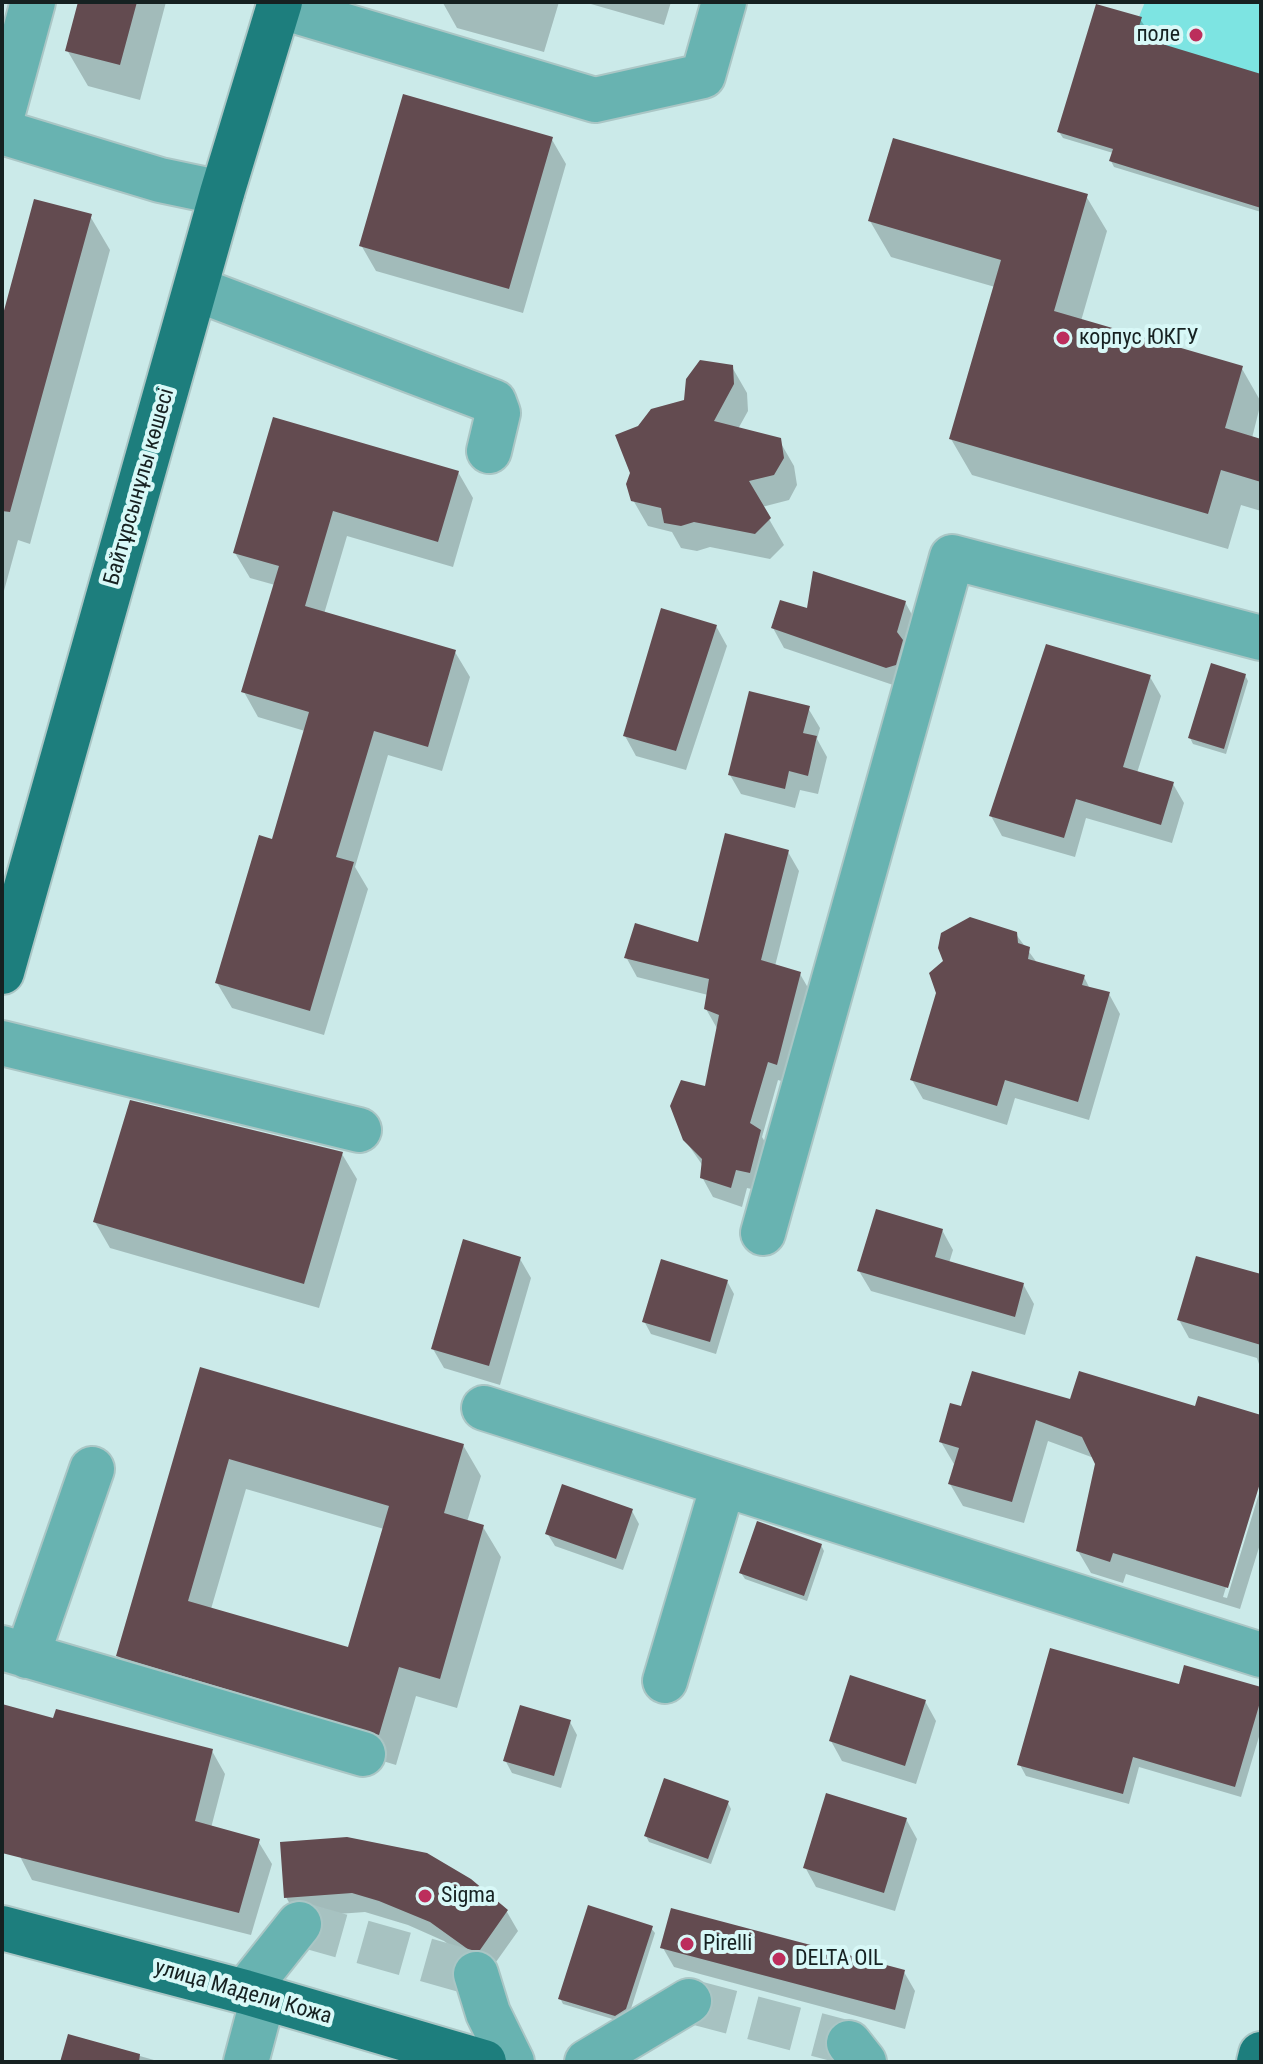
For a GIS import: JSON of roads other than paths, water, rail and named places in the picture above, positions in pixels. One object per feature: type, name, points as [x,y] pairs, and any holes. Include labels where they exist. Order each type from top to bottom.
[{"type":"main road","name":"Байтұрсынұлы көшесі","points":[[2,972],[222,193],[279,4]]},
{"type":"main road","name":"улица Мадели Кожа","points":[[2,1928],[254,1995],[484,2062]]},
{"type":"main road","points":[[1259,2062],[1261,2054]]},
{"type":"street","points":[[2,116],[33,2]]},
{"type":"street","points":[[279,4],[595,100],[703,76],[724,2]]},
{"type":"street","points":[[2,132],[160,180],[222,193]]},
{"type":"street","points":[[196,289],[494,402],[498,413],[489,451]]},
{"type":"street","points":[[763,1233],[952,557],[1261,638]]},
{"type":"street","points":[[2,1043],[359,1130]]},
{"type":"street","points":[[484,1408],[1261,1655]]},
{"type":"street","points":[[92,1469],[15,1652],[363,1754]]},
{"type":"street","points":[[665,1681],[723,1485]]},
{"type":"street","points":[[246,2062],[254,1995],[299,1924]]},
{"type":"street","points":[[476,1974],[488,2013],[512,2062]]},
{"type":"street","points":[[587,2062],[689,2001]]},
{"type":"tunnel","points":[[299,1924],[476,1974]]},
{"type":"tunnel","points":[[689,2001],[849,2043]]},
{"type":"place","name":"поле","points":[[1196,35]]},
{"type":"place","name":"корпус ЮКГУ","points":[[1063,338]]},
{"type":"place","name":"Sigma","points":[[425,1896]]},
{"type":"place","name":"Pirelli","points":[[687,1944]]},
{"type":"place","name":"DELTA OIL","points":[[779,1959]]}]
